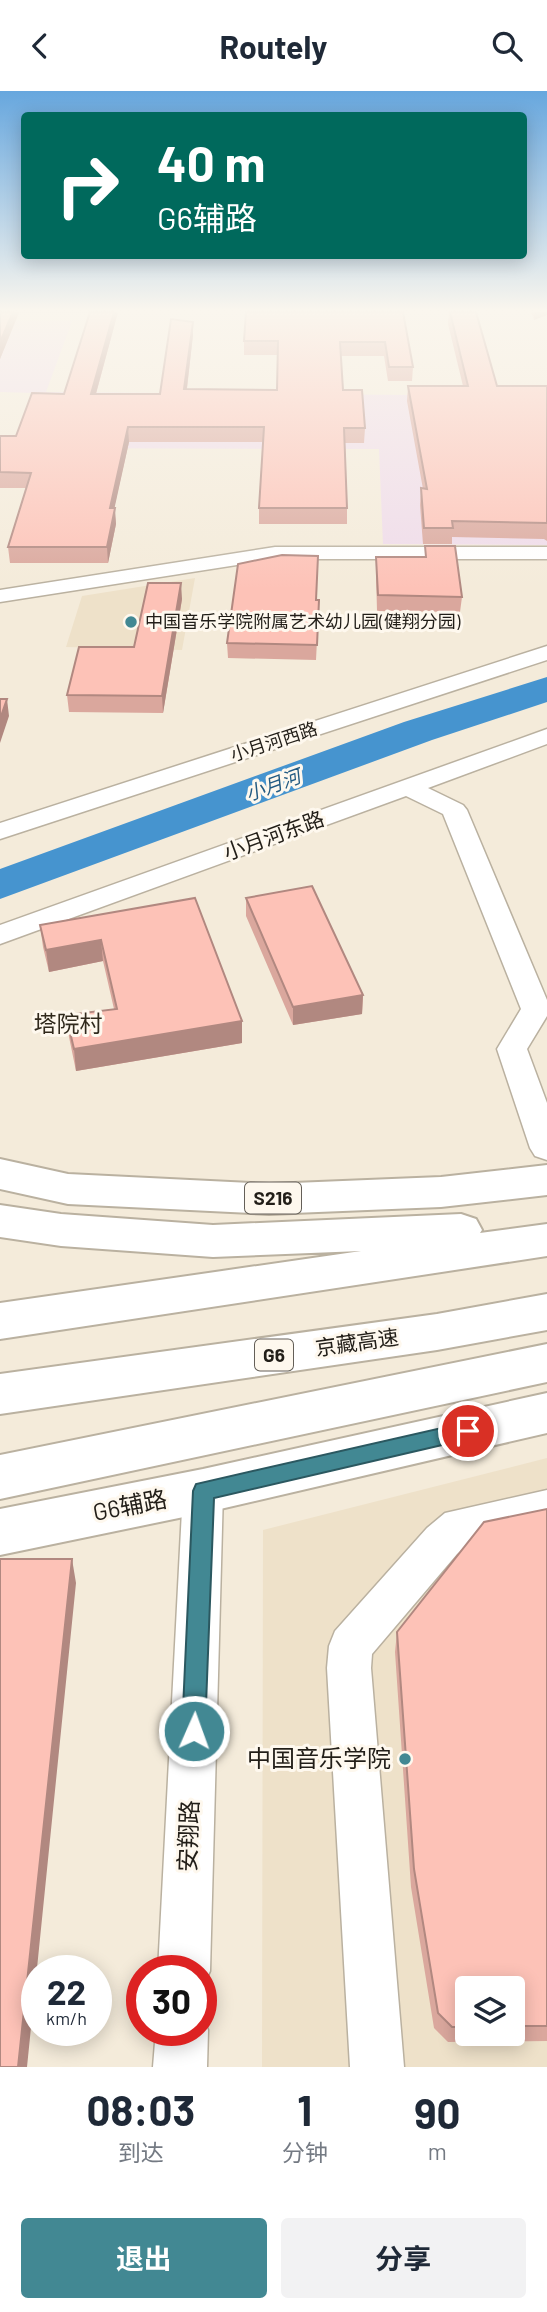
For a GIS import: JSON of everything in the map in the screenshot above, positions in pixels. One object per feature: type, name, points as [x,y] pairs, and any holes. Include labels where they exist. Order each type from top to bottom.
[{"type":"main road","name":"S216","points":[[0,1174],[68,1189],[269,1199],[441,1192],[547,1180]]},
{"type":"main road","points":[[0,1221],[61,1230],[213,1241],[393,1235],[547,1224]]},
{"type":"main road","points":[[0,1321],[547,1240]]},
{"type":"main road","name":"京藏高速","points":[[0,1394],[437,1332],[547,1312]]},
{"type":"main road","points":[[0,1477],[547,1363]]},
{"type":"main road","name":"G6辅路","points":[[0,1532],[204,1491],[547,1413]]},
{"type":"street","points":[[0,596],[275,553],[547,553]]},
{"type":"street","name":"小月河西路","points":[[0,831],[547,653]]},
{"type":"street","name":"小月河东路","points":[[0,935],[547,736]]},
{"type":"street","points":[[407,787],[454,810],[536,1009],[512,1049],[547,1148]]},
{"type":"street","name":"安翔路","points":[[185,1955],[204,1491]]},
{"type":"street","points":[[377,2067],[349,1668],[351,1646],[442,1541],[460,1526],[547,1509]]},
{"type":"street","points":[[180,2067],[181,2046]]},
{"type":"shaded area","points":[[31,404],[547,404],[547,545],[383,544],[379,449],[14,448]]},
{"type":"shaded area","name":"中国音乐学院附属艺术幼儿园(健翔分园)","points":[[195,578],[182,650],[66,647],[82,596]]},
{"type":"shaded area","name":"中国音乐学院","points":[[547,1458],[547,2067],[262,2067],[263,1530]]},
{"type":"building","points":[[28,404],[363,404],[365,428],[344,428],[347,508],[259,508],[264,427],[128,427],[110,508],[115,508],[107,547],[8,547],[31,473],[0,472],[0,436],[16,436]]},
{"type":"building","points":[[411,404],[547,404],[547,523],[452,521],[453,528],[424,528],[421,488],[427,489]]},
{"type":"building","points":[[425,546],[455,546],[462,597],[378,595],[376,557],[426,557]]},
{"type":"building","points":[[282,555],[318,556],[317,645],[227,643],[238,564]]},
{"type":"building","points":[[148,583],[181,583],[162,696],[67,695],[79,647],[134,647]]},
{"type":"building","points":[[0,699],[7,699],[0,719]]},
{"type":"building","points":[[312,886],[363,995],[293,1007],[246,898]]},
{"type":"building","points":[[195,898],[242,1021],[74,1049],[66,1015],[117,1009],[101,940],[46,950],[40,925]]},
{"type":"building","points":[[547,1509],[547,2026],[525,2026],[525,1976],[455,1976],[455,2027],[438,2013],[414,1869],[397,1632],[484,1522]]},
{"type":"building","points":[[0,1559],[72,1559],[30,1955],[21,1955],[21,2039],[18,2067],[0,2067]]},
{"type":"waterway","name":"小月河","points":[[0,885],[418,731],[547,689]]},
{"type":"place","name":"中国音乐学院附属艺术幼儿园(健翔分园)","points":[[131,622]]},
{"type":"place","name":"中国音乐学院","points":[[405,1759]]},
{"type":"district","name":"塔院村","points":[[68,1024]]},
{"type":"route","points":[[194,1731],[204,1491],[468,1431]]}]
